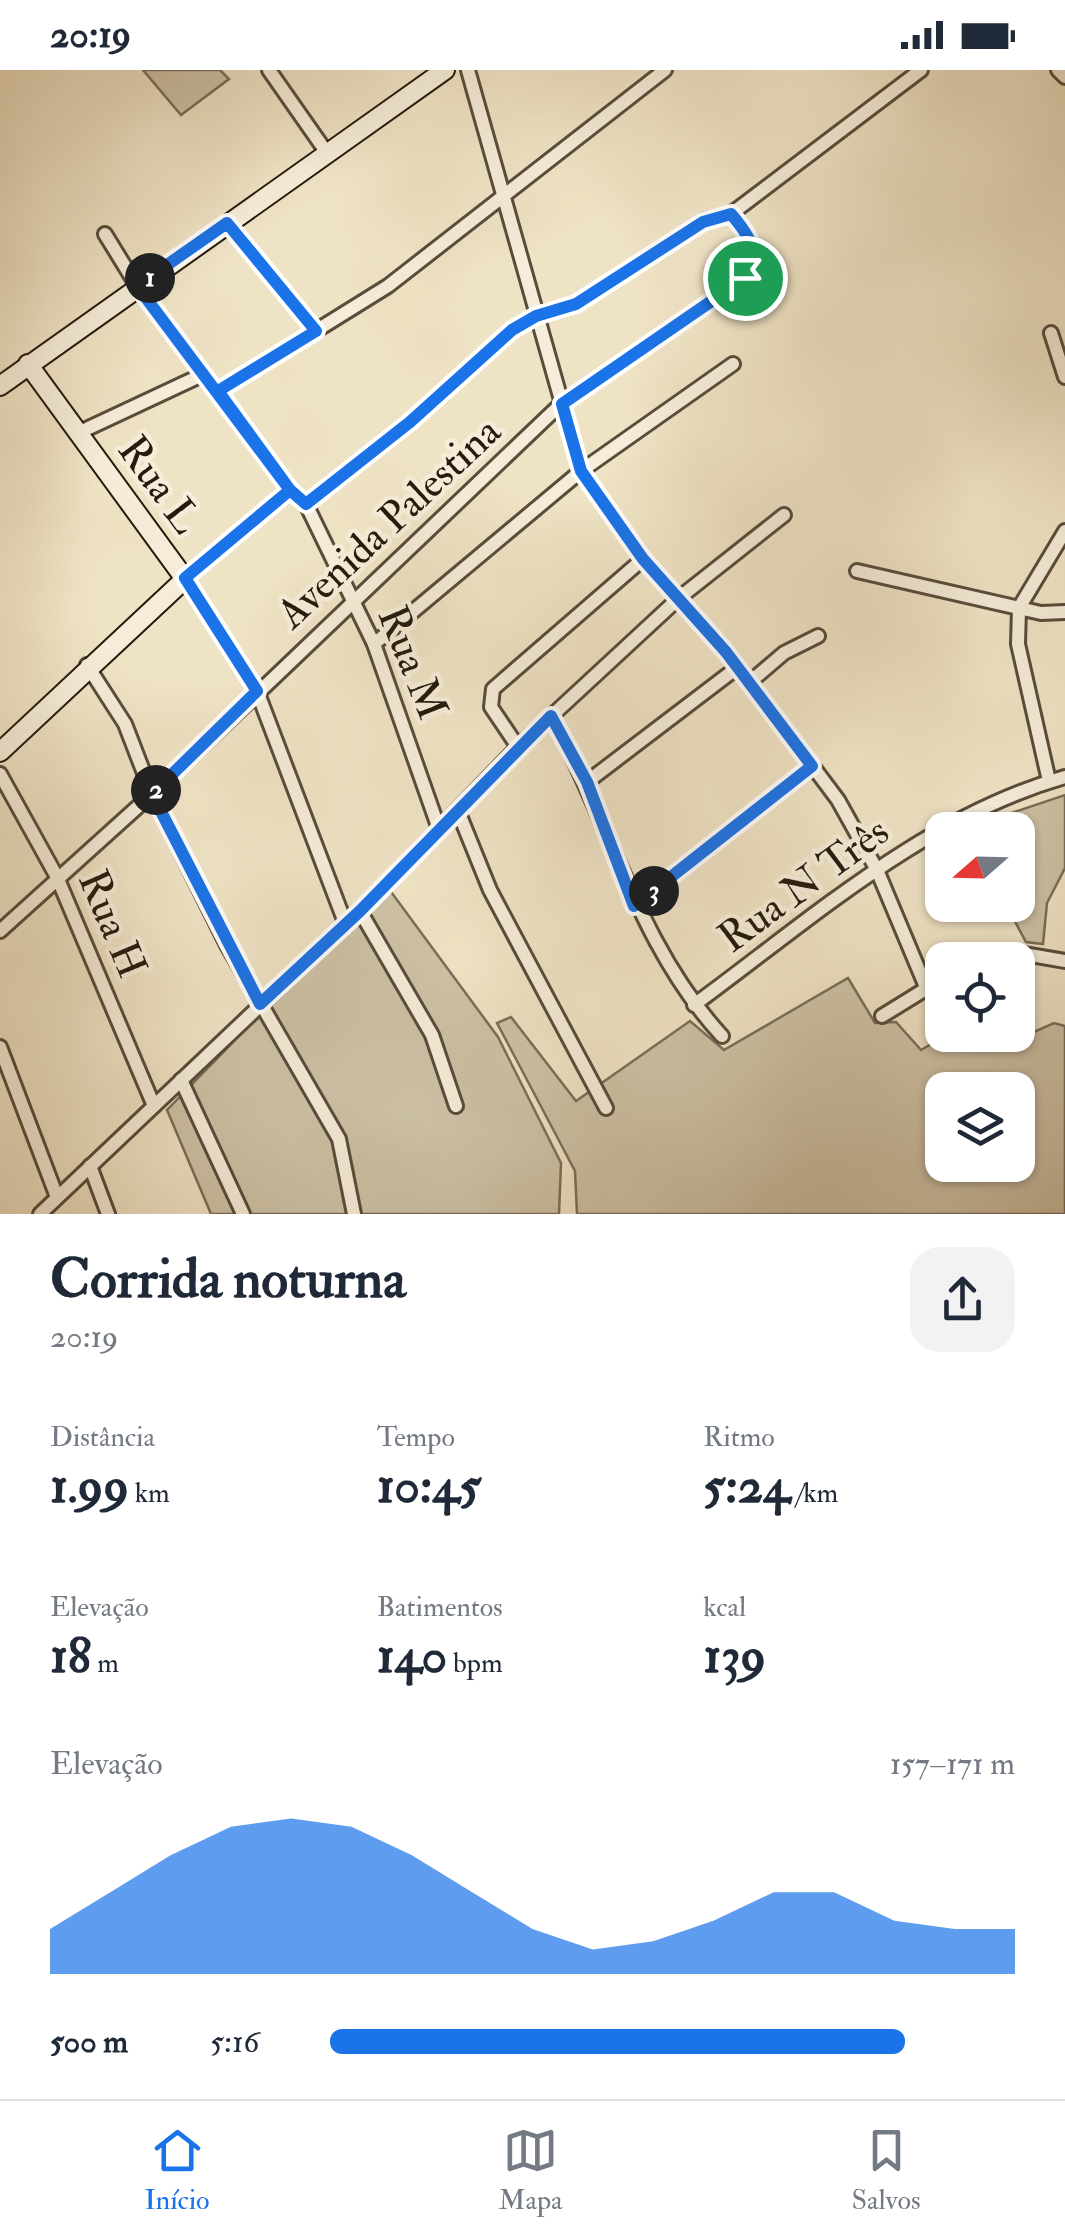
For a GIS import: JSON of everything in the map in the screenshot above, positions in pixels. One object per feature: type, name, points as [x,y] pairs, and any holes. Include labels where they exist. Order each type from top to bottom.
[{"type":"main road","points":[[0,386],[444,70]]},
{"type":"main road","name":"Rua L","points":[[28,364],[185,578]]},
{"type":"main road","points":[[0,752],[88,665],[185,578]]},
{"type":"street","points":[[270,70],[328,152]]},
{"type":"street","points":[[468,70],[581,471],[643,559],[738,667],[838,800],[877,870],[925,985]]},
{"type":"street","points":[[218,391],[388,286],[664,70]]},
{"type":"street","points":[[306,504],[410,422],[490,347],[536,316],[576,304],[703,222],[731,214],[921,70]]},
{"type":"street","points":[[1058,70],[1065,76]]},
{"type":"street","name":"Avenida Palestina","points":[[0,932],[152,794],[562,404],[745,278],[754,260],[752,243],[731,214]]},
{"type":"street","name":"Rua M","points":[[105,234],[137,286],[290,490],[306,504],[374,644],[439,829]]},
{"type":"street","points":[[1051,333],[1065,378]]},
{"type":"street","points":[[374,644],[581,471],[734,364]]},
{"type":"street","points":[[78,433],[204,374]]},
{"type":"street","points":[[185,578],[290,490]]},
{"type":"street","points":[[40,1214],[360,911],[518,747],[679,598],[784,515]]},
{"type":"street","points":[[1050,781],[1018,644],[1019,608],[1065,531]]},
{"type":"street","points":[[518,747],[491,707],[493,689],[643,559]]},
{"type":"street","points":[[856,571],[1019,608],[1065,612]]},
{"type":"street","name":"Rua L","points":[[185,578],[257,691],[346,924]]},
{"type":"street","points":[[750,682],[784,653],[818,636]]},
{"type":"street","points":[[88,665],[125,724],[152,794],[260,1004],[340,1139],[354,1214]]},
{"type":"street","points":[[587,782],[738,667]]},
{"type":"street","points":[[551,716],[587,782],[634,906],[694,1005],[722,1036]]},
{"type":"street","points":[[634,906],[812,766]]},
{"type":"street","name":"Rua H","points":[[0,774],[58,876],[154,1106]]},
{"type":"street","name":"Rua N Três","points":[[694,1005],[877,870],[962,817],[1065,776]]},
{"type":"street","points":[[458,811],[490,890],[606,1108]]},
{"type":"street","points":[[360,911],[432,1035],[456,1106]]},
{"type":"street","points":[[1035,956],[1065,961]]},
{"type":"street","points":[[882,1016],[925,988]]},
{"type":"street","points":[[0,1047],[58,1197]]},
{"type":"street","points":[[181,1080],[243,1214]]},
{"type":"street","points":[[90,1166],[108,1214]]},
{"type":"path","points":[[227,223],[316,331]]},
{"type":"shaded area","points":[[143,70],[220,70],[229,79],[181,115]]},
{"type":"shaded area","points":[[1065,795],[1065,868],[1047,903],[1043,944],[1026,942],[1015,922],[1035,922],[1035,812],[1014,812]]},
{"type":"shaded area","points":[[386,885],[498,1037],[561,1163],[559,1214],[211,1214],[167,1110]]},
{"type":"shaded area","points":[[848,978],[875,1023],[896,1022],[925,1052],[1035,1052],[1035,1031],[1054,1023],[1065,1026],[1065,1214],[577,1214],[575,1171],[497,1023],[511,1017],[576,1101],[690,1021],[724,1050]]},
{"type":"route","points":[[745,278],[693,310],[562,404],[581,471],[643,559],[726,652],[812,766],[634,906],[587,782],[551,716],[360,911],[260,1004],[152,794],[257,691],[185,578],[290,490],[218,391],[316,331],[227,223],[137,286],[290,490],[306,504],[410,422],[512,330],[536,316],[556,312],[598,292],[703,222],[720,214],[731,214],[744,229],[752,243],[754,260],[745,278]]}]
